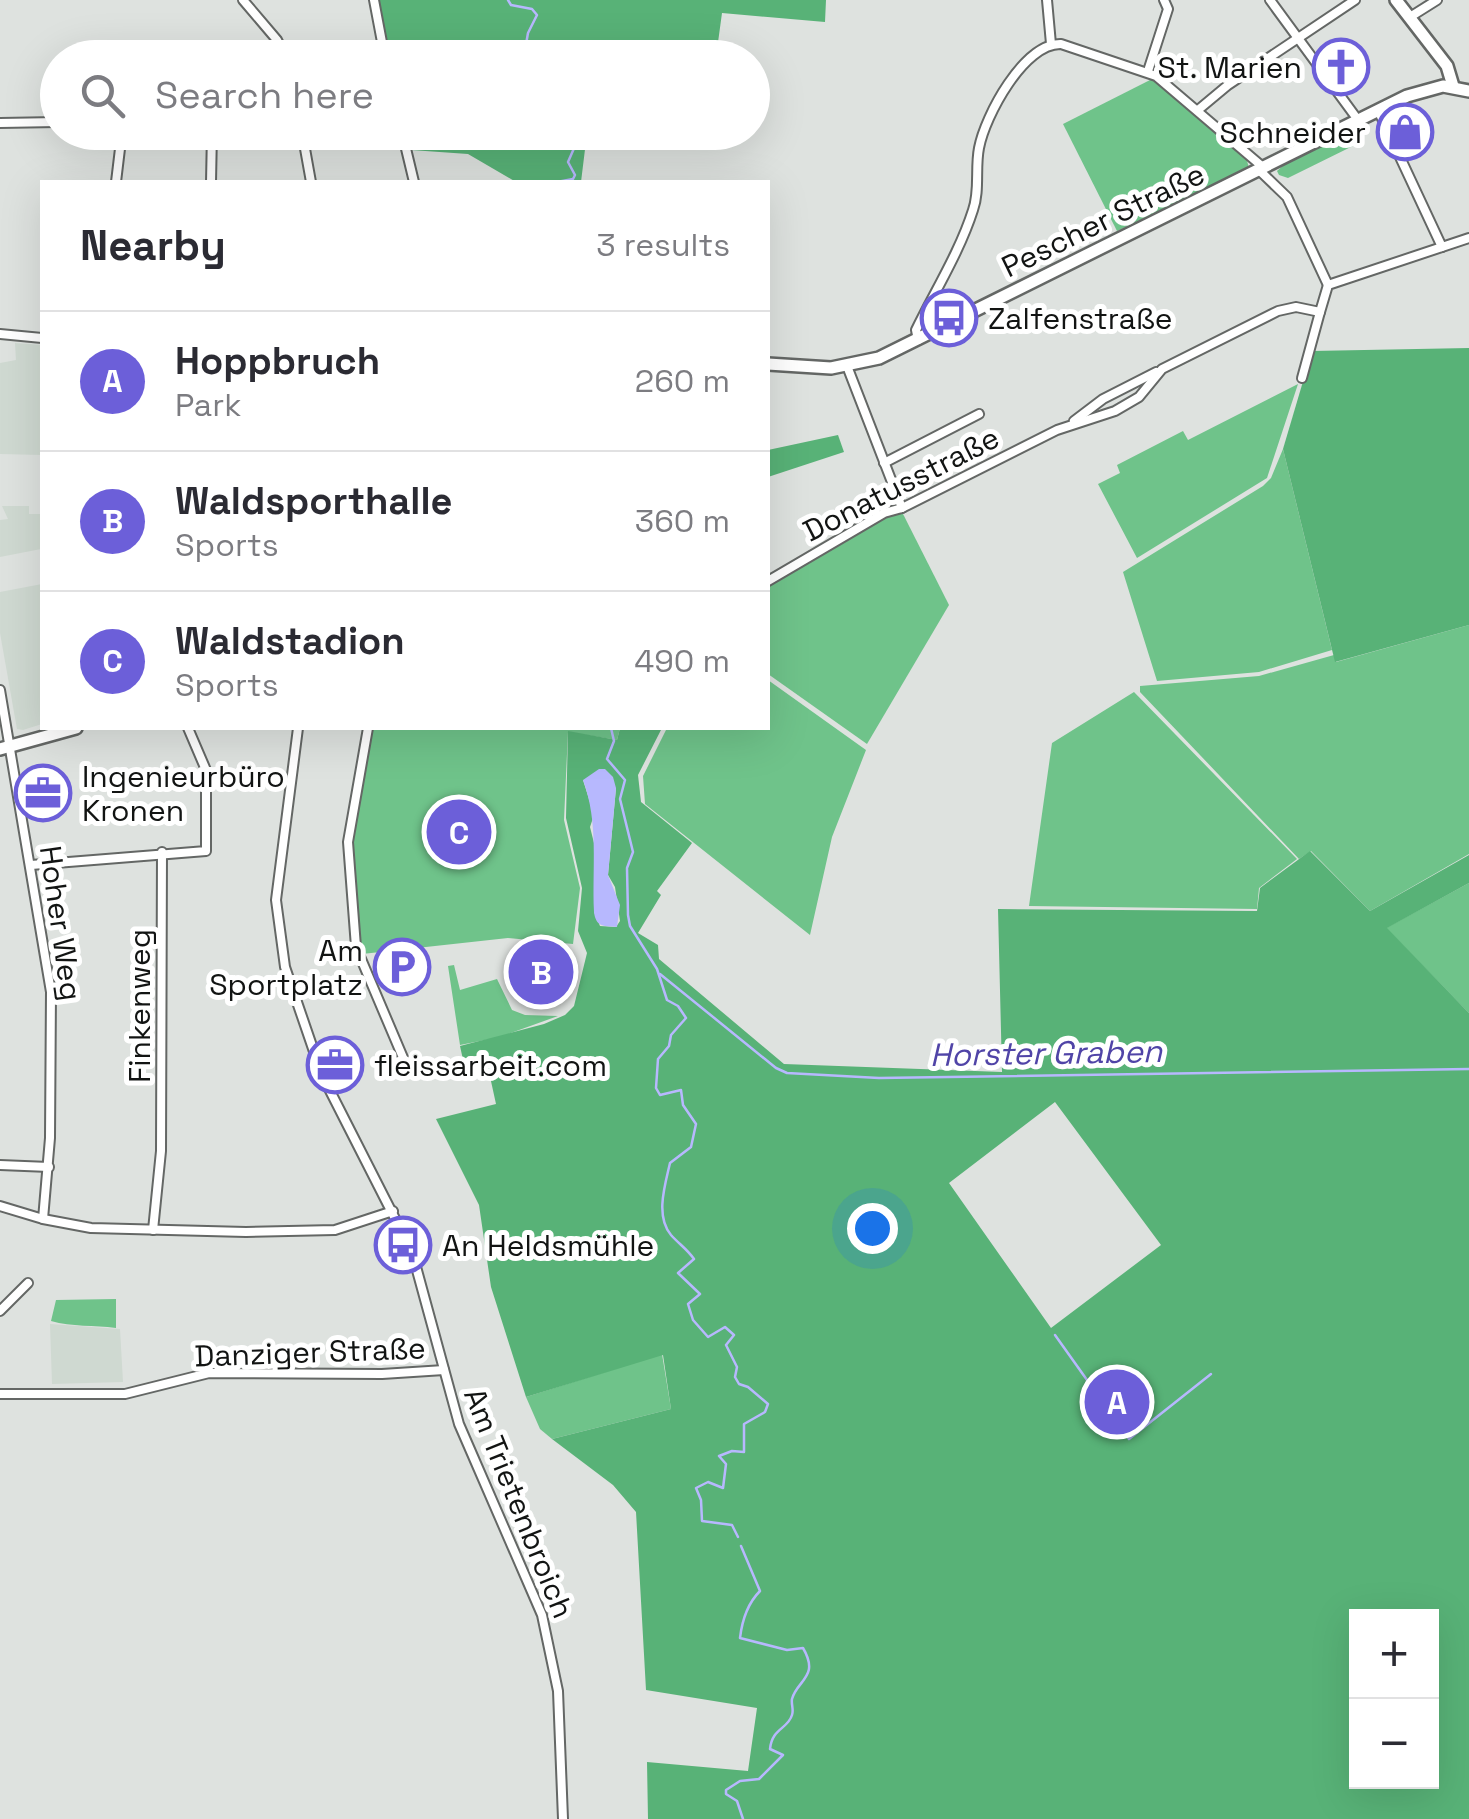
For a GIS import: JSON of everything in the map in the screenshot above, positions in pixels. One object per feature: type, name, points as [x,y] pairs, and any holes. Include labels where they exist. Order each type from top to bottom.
[{"type":"main road","points":[[1396,0],[1447,66],[1453,86],[1469,90]]},
{"type":"main road","name":"Pescher Straße","points":[[770,364],[846,366],[870,361],[1378,110],[1424,90],[1453,86]]},
{"type":"main road","points":[[5,748],[69,730]]},
{"type":"street","points":[[243,0],[277,40]]},
{"type":"street","points":[[374,0],[382,40]]},
{"type":"street","points":[[1047,0],[1051,44]]},
{"type":"street","points":[[1148,71],[1168,10],[1164,0]]},
{"type":"street","points":[[1270,0],[1358,120]]},
{"type":"street","points":[[1198,110],[1228,85],[1355,0]]},
{"type":"street","points":[[1410,17],[1437,0]]},
{"type":"street","points":[[918,340],[916,330],[974,210],[983,135],[1013,75],[1051,44],[1061,44],[1148,71],[1198,110],[1287,197],[1328,285],[1302,378]]},
{"type":"street","points":[[1378,110],[1442,247]]},
{"type":"street","points":[[0,123],[40,122]]},
{"type":"street","points":[[116,180],[120,150]]},
{"type":"street","points":[[210,180],[211,150]]},
{"type":"street","points":[[305,150],[311,180]]},
{"type":"street","points":[[406,150],[414,180]]},
{"type":"street","points":[[1328,285],[1469,238]]},
{"type":"street","name":"Donatusstraße","points":[[770,579],[860,526],[1057,430],[1103,399],[1282,309],[1296,307],[1320,312]]},
{"type":"street","points":[[0,334],[40,338]]},
{"type":"street","points":[[846,366],[902,508]]},
{"type":"street","name":"Donatusstraße","points":[[1057,430],[1110,413],[1138,397],[1162,370]]},
{"type":"street","points":[[1131,384],[1138,397]]},
{"type":"street","points":[[1103,399],[1110,413]]},
{"type":"street","points":[[884,463],[980,414]]},
{"type":"street","name":"Hoher Weg","points":[[0,690],[5,748],[31,866],[52,992],[49,1168],[43,1219]]},
{"type":"street","points":[[31,866],[162,852],[203,852],[208,848],[206,770],[189,730]]},
{"type":"street","points":[[0,1206],[91,1228],[153,1230],[323,1231],[355,1226],[394,1212],[322,1075],[282,953],[277,888],[298,730]]},
{"type":"street","points":[[368,730],[348,842],[356,947],[406,1067]]},
{"type":"street","name":"Finkenweg","points":[[153,1230],[160,1161],[162,852]]},
{"type":"street","points":[[0,1164],[49,1168]]},
{"type":"street","name":"Am Trietenbroich","points":[[394,1212],[418,1266],[462,1432],[516,1549],[547,1631],[558,1691],[563,1819]]},
{"type":"street","points":[[0,1311],[28,1283]]},
{"type":"street","name":"Danziger Straße","points":[[0,1394],[125,1394],[209,1373],[382,1374],[444,1370]]},
{"type":"shaded area","points":[[15,343],[40,345],[40,455],[0,454],[0,363],[16,360]]},
{"type":"shaded area","points":[[2,506],[29,506],[29,514],[40,514],[40,549],[0,557],[0,520],[8,519]]},
{"type":"shaded area","points":[[40,584],[40,725],[23,730],[17,729],[0,633],[0,592]]},
{"type":"shaded area","points":[[50,1324],[120,1329],[123,1382],[52,1384]]},
{"type":"green space","points":[[378,0],[826,0],[825,22],[722,13],[718,40],[386,40]]},
{"type":"green space","points":[[1154,78],[1246,157],[1249,168],[1117,231],[1063,124]]},
{"type":"green space","points":[[1360,135],[1363,141],[1288,178],[1277,171],[1312,148],[1335,140],[1342,144]]},
{"type":"green space","points":[[411,150],[585,150],[581,180],[513,180],[468,154]]},
{"type":"green space","points":[[1469,348],[1469,625],[1335,662],[1283,449],[1312,351]]},
{"type":"green space","points":[[1298,384],[1267,478],[1137,558],[1098,484],[1120,473],[1117,465],[1183,431],[1188,440]]},
{"type":"green space","points":[[838,435],[844,452],[770,476],[770,450]]},
{"type":"green space","points":[[1283,449],[1332,650],[1259,672],[1157,681],[1123,572],[1263,486],[1271,478]]},
{"type":"green space","points":[[901,510],[949,605],[867,744],[770,675],[770,581],[863,525]]},
{"type":"green space","points":[[1469,625],[1469,854],[1370,911],[1311,851],[1299,859],[1140,692],[1140,686],[1259,676],[1334,655],[1336,662]]},
{"type":"green space","points":[[770,681],[866,750],[832,837],[810,935],[645,804],[643,776],[666,730],[770,730]]},
{"type":"green space","points":[[1134,692],[1297,859],[1259,888],[1257,909],[1029,906],[1052,743]]},
{"type":"green space","points":[[372,730],[620,730],[617,740],[568,732],[564,820],[580,888],[573,944],[508,938],[362,954],[350,843]]},
{"type":"green space","points":[[620,730],[661,730],[638,775],[641,802],[692,843],[657,891],[661,895],[638,933],[658,945],[659,959],[784,1064],[1002,1072],[998,909],[1257,911],[1260,888],[1310,851],[1370,911],[1469,855],[1469,883],[1387,928],[1469,1013],[1469,1819],[648,1819],[647,1762],[748,1771],[757,1708],[646,1690],[636,1512],[613,1485],[552,1439],[671,1409],[663,1355],[526,1397],[491,1287],[479,1205],[436,1119],[496,1104],[489,1072],[467,1078],[460,1046],[544,1024],[565,1015],[574,1006],[587,953],[578,931],[582,888],[566,818],[568,731],[617,740]],"holes":[[[583,780],[616,788],[608,875],[615,887],[620,921],[616,927],[600,926],[594,912],[596,851],[590,827],[594,815]],[[1055,1102],[1161,1245],[1051,1328],[949,1183]]]},
{"type":"green space","points":[[1469,883],[1469,1013],[1386,928]]},
{"type":"green space","points":[[454,965],[460,990],[497,979],[512,1010],[525,1015],[558,1016],[500,1037],[460,1045],[448,966]]},
{"type":"green space","points":[[116,1299],[116,1328],[51,1321],[56,1300]]},
{"type":"green space","points":[[662,1354],[671,1409],[552,1439],[540,1429],[526,1397]]},
{"type":"water","points":[[599,769],[613,777],[616,788],[608,875],[620,905],[617,927],[601,925],[594,912],[593,829],[583,780]]},
{"type":"waterway","points":[[508,0],[511,5],[532,9],[537,15],[527,40]]},
{"type":"waterway","points":[[568,180],[575,175],[568,162],[573,150]]},
{"type":"waterway","points":[[611,730],[614,741],[607,759],[625,780],[620,799],[633,852],[627,868],[630,926],[657,969],[667,1000],[678,1006],[686,1018],[658,1059],[656,1088],[660,1095],[681,1090],[683,1105],[696,1124],[691,1147],[670,1163],[663,1219],[671,1235],[694,1259],[678,1273],[700,1294],[688,1304],[693,1320],[708,1337],[725,1327],[734,1335],[726,1345],[737,1367],[735,1377],[768,1404],[765,1412],[744,1424],[744,1452],[719,1456],[726,1464],[723,1488],[708,1482],[696,1488],[702,1521],[732,1525],[738,1537]]},
{"type":"waterway","name":"Horster Graben","points":[[660,974],[787,1073],[879,1078],[1469,1069]]},
{"type":"waterway","points":[[1055,1335],[1129,1439],[1211,1374]]},
{"type":"waterway","points":[[741,1546],[760,1591],[746,1613],[740,1638],[787,1650],[803,1648],[809,1666],[792,1699],[790,1720],[771,1742],[770,1749],[783,1755],[759,1779],[740,1781],[726,1790],[737,1801],[743,1819]]},
{"type":"place","name":"St. Marien","points":[[1341,67]]},
{"type":"place","name":"Schneider","points":[[1405,132]]},
{"type":"place","name":"Zalfenstraße","points":[[949,318]]},
{"type":"place","name":"Ingenieurbüro Kronen","points":[[43,793]]},
{"type":"place","name":"Waldstadion","points":[[459,832]]},
{"type":"place","name":"Am Sportplatz","points":[[402,967]]},
{"type":"place","name":"Waldsporthalle","points":[[541,972]]},
{"type":"place","name":"fleissarbeit.com","points":[[335,1065]]},
{"type":"place","name":"An Heldsmühle","points":[[403,1245]]},
{"type":"place","name":"Hoppbruch","points":[[1117,1402]]}]
